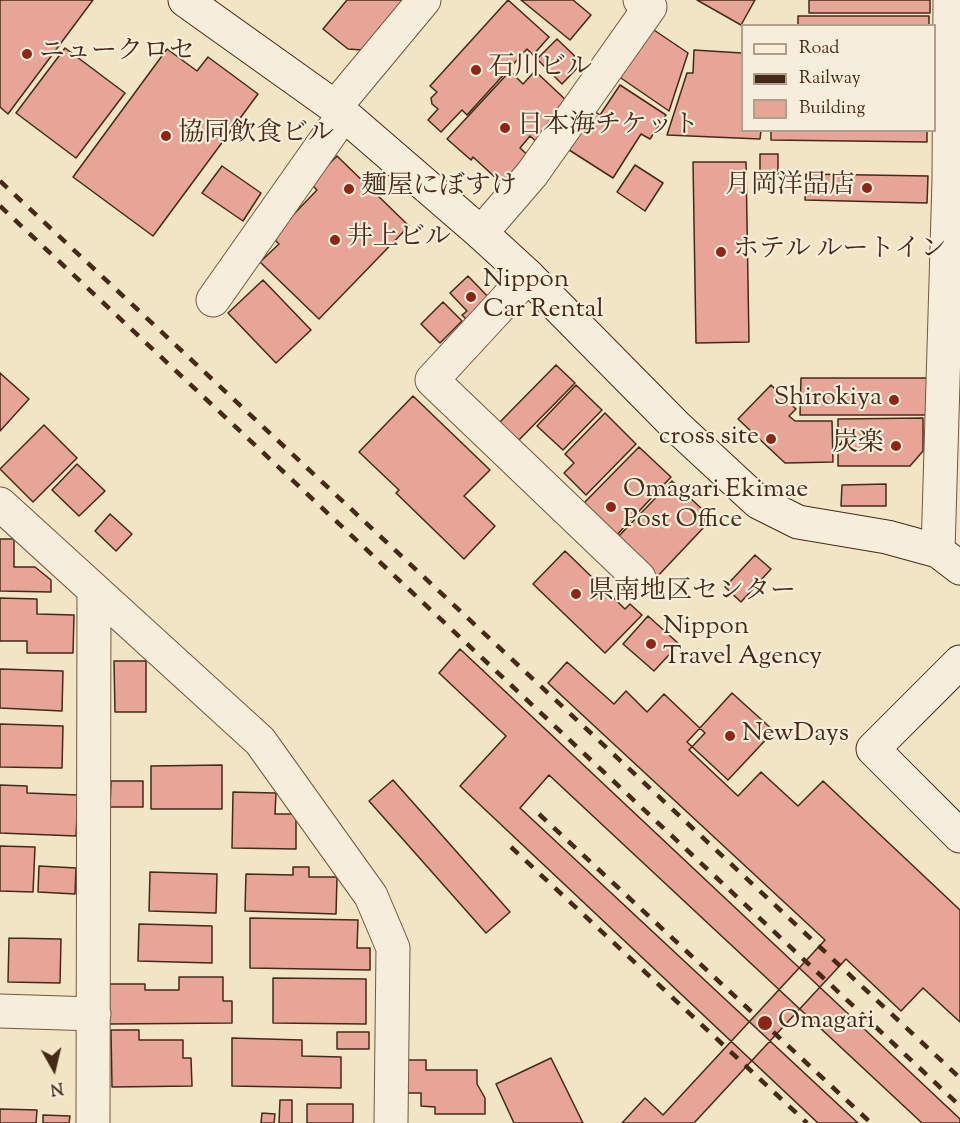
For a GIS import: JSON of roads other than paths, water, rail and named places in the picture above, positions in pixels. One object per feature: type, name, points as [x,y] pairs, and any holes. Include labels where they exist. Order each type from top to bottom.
[{"type":"street","points":[[185,0],[339,111],[481,233],[528,276],[676,426],[758,502],[798,522],[887,537],[949,560],[955,180],[950,0]]},
{"type":"street","points":[[213,300],[339,111],[424,0]]},
{"type":"street","points":[[481,233],[532,174],[650,7],[640,0]]},
{"type":"street","points":[[528,276],[432,380],[639,578]]},
{"type":"street","points":[[0,504],[260,741],[371,896],[393,948],[391,1123]]},
{"type":"street","points":[[93,1123],[94,591]]},
{"type":"street","points":[[954,680],[873,749],[960,836]]},
{"type":"street","points":[[0,1011],[94,1014]]},
{"type":"railway","points":[[0,181],[960,1078]]},
{"type":"railway","points":[[0,206],[960,1106]]},
{"type":"railway","points":[[539,814],[871,1123]]},
{"type":"railway","points":[[511,847],[807,1123]]},
{"type":"place","name":"ニュークロセ","points":[[27,54]]},
{"type":"place","name":"石川ビル","points":[[476,70]]},
{"type":"place","name":"日本海チケット","points":[[505,128]]},
{"type":"place","name":"協同飲食ビル","points":[[166,136]]},
{"type":"place","name":"月岡洋品店","points":[[867,188]]},
{"type":"place","name":"麺屋にぼすけ","points":[[349,189]]},
{"type":"place","name":"井上ビル","points":[[335,240]]},
{"type":"place","name":"ホテル ルートイン","points":[[721,252]]},
{"type":"place","name":"Nippon Car Rental","points":[[471,297]]},
{"type":"place","name":"Shirokiya","points":[[894,400]]},
{"type":"place","name":"cross site","points":[[771,439]]},
{"type":"place","name":"炭楽","points":[[896,446]]},
{"type":"place","name":"Omagari Ekimae Post Office","points":[[611,507]]},
{"type":"place","name":"県南地区センター","points":[[576,594]]},
{"type":"place","name":"Nippon Travel Agency","points":[[651,644]]},
{"type":"place","name":"NewDays","points":[[730,736]]},
{"type":"place","name":"Omagari","points":[[765,1023]]}]
